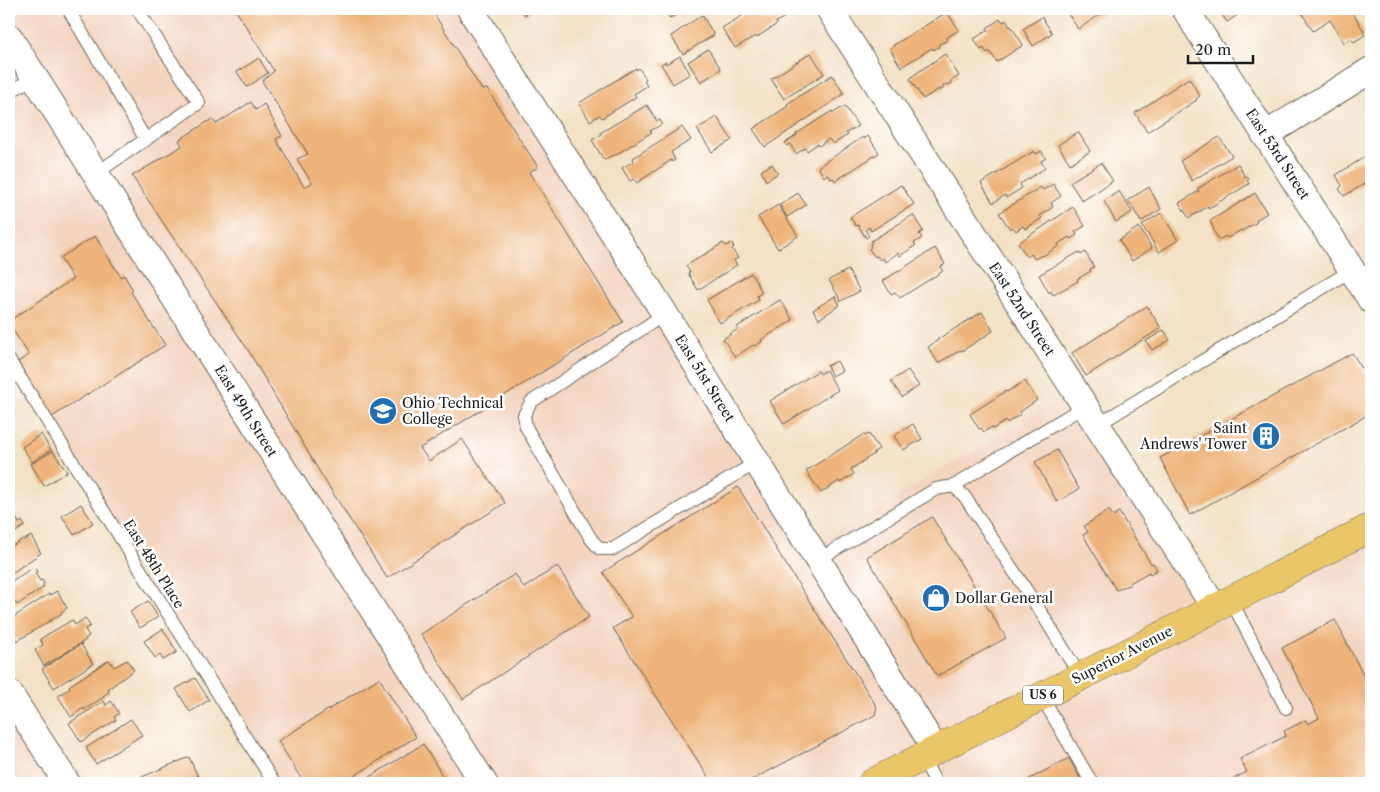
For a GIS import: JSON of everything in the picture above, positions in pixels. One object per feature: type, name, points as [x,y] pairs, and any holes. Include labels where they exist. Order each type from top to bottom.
[{"type":"main road","name":"Superior Avenue","points":[[872,783],[1371,527]]},
{"type":"street","name":"East 51st Street","points":[[470,9],[665,314],[818,560],[929,753]]},
{"type":"street","name":"East 52nd Street","points":[[829,9],[1091,415],[1223,604]]},
{"type":"street","name":"East 53rd Street","points":[[1185,9],[1371,300]]},
{"type":"street","name":"East 49th Street","points":[[9,37],[480,782]]},
{"type":"street","points":[[1266,135],[1371,70]]},
{"type":"street","points":[[9,693],[67,783]]},
{"type":"lane","points":[[68,9],[146,140]]},
{"type":"lane","points":[[95,174],[199,103],[136,9]]},
{"type":"lane","points":[[9,92],[34,78]]},
{"type":"lane","points":[[818,560],[936,489],[954,486],[980,469],[1091,415],[1352,270]]},
{"type":"lane","points":[[665,314],[531,402],[524,415],[526,427],[591,539],[600,549],[612,549],[757,462]]},
{"type":"lane","name":"East 48th Place","points":[[9,360],[274,783]]},
{"type":"lane","points":[[954,486],[966,496],[1080,676]]},
{"type":"lane","points":[[1223,604],[1286,708]]},
{"type":"lane","points":[[1041,696],[1092,783]]},
{"type":"lane","points":[[929,753],[936,783]]},
{"type":"shaded area","name":"Ohio Technical College","points":[[9,9],[470,9],[811,548],[1075,390],[1215,608],[1371,527],[1371,783],[274,783],[9,360]]},
{"type":"shaded area","points":[[1371,220],[1371,300],[1334,242]]},
{"type":"shaded area","points":[[9,693],[67,783],[9,783]]},
{"type":"building","name":"Ohio Technical College","points":[[235,9],[431,9],[482,90],[487,89],[538,167],[529,172],[623,322],[420,448],[429,461],[462,439],[505,503],[387,578],[319,471],[248,350],[132,176],[182,146],[179,140],[212,119],[216,124],[251,102],[256,110],[264,104],[282,136],[276,139],[304,187],[312,183],[297,159],[308,154],[262,81],[274,71]]},
{"type":"building","points":[[521,9],[535,9],[525,15]]},
{"type":"building","points":[[664,9],[685,9],[670,18]]},
{"type":"building","points":[[753,9],[789,9],[792,13],[776,22],[777,24],[756,38],[755,36],[735,48],[722,28]]},
{"type":"building","points":[[1065,9],[1109,9],[1078,29]]},
{"type":"building","points":[[1218,9],[1247,9],[1227,22]]},
{"type":"building","points":[[1306,9],[1350,9],[1365,35],[1354,42],[1351,39],[1344,43],[1330,20],[1313,31],[1301,12]]},
{"type":"building","points":[[1363,9],[1371,9],[1371,19],[1367,13]]},
{"type":"building","points":[[947,12],[959,30],[946,38],[947,40],[938,45],[939,47],[933,50],[932,48],[901,67],[890,49]]},
{"type":"building","points":[[702,15],[714,35],[683,54],[671,36]]},
{"type":"building","points":[[1042,17],[1052,33],[1033,46],[1023,29]]},
{"type":"building","points":[[1000,19],[1003,22],[1006,20],[1023,45],[997,62],[989,51],[987,53],[984,48],[981,50],[974,39]]},
{"type":"building","points":[[708,49],[721,69],[701,82],[688,62]]},
{"type":"building","points":[[811,53],[824,74],[784,99],[771,79]]},
{"type":"building","points":[[945,54],[959,76],[951,81],[952,83],[943,86],[944,88],[940,91],[939,89],[923,99],[910,79]]},
{"type":"building","points":[[680,56],[690,74],[673,84],[661,64],[665,62],[666,64]]},
{"type":"building","points":[[259,58],[268,73],[247,87],[237,72]]},
{"type":"building","points":[[636,68],[636,70],[639,68],[646,79],[644,81],[647,86],[634,94],[636,97],[602,118],[600,115],[590,121],[579,103]]},
{"type":"building","points":[[832,75],[844,94],[765,147],[753,129]]},
{"type":"building","points":[[1189,78],[1200,96],[1197,100],[1147,132],[1135,113]]},
{"type":"building","points":[[647,105],[657,121],[660,120],[662,124],[614,156],[604,160],[592,140],[601,135],[600,133]]},
{"type":"building","points":[[845,106],[858,126],[846,133],[848,135],[833,144],[829,139],[819,146],[817,144],[807,151],[805,148],[796,154],[790,144],[787,146],[785,143],[832,111],[833,113]]},
{"type":"building","points":[[717,117],[732,140],[712,152],[697,129]]},
{"type":"building","points":[[682,127],[691,140],[671,152],[675,160],[672,162],[671,160],[637,183],[634,179],[630,181],[622,168],[634,161],[633,158]]},
{"type":"building","points":[[1078,132],[1090,151],[1070,164],[1058,145]]},
{"type":"building","points":[[868,136],[879,153],[835,181],[827,174],[824,177],[818,167],[863,137],[864,139]]},
{"type":"building","points":[[1219,137],[1232,156],[1192,181],[1180,161]]},
{"type":"building","points":[[1034,151],[1036,154],[1041,151],[1046,158],[1041,161],[1045,168],[1020,184],[1022,188],[1006,198],[1005,195],[993,203],[981,183]]},
{"type":"building","points":[[1371,153],[1371,180],[1344,196],[1339,189],[1342,186],[1336,175]]},
{"type":"building","points":[[1101,163],[1113,181],[1082,201],[1070,182]]},
{"type":"building","points":[[772,164],[778,173],[766,181],[761,171]]},
{"type":"building","points":[[1238,164],[1245,177],[1247,176],[1249,179],[1247,180],[1249,184],[1189,218],[1179,203],[1199,191],[1197,189]]},
{"type":"building","points":[[1053,184],[1061,196],[1051,203],[1053,207],[1040,216],[1042,218],[1025,229],[1023,226],[1016,231],[1013,227],[1010,229],[999,213],[1041,187],[1043,190]]},
{"type":"building","points":[[901,185],[914,204],[871,231],[869,227],[865,230],[869,236],[866,238],[858,225],[856,226],[850,217]]},
{"type":"building","points":[[1149,187],[1161,209],[1141,222],[1128,200]]},
{"type":"building","points":[[1119,191],[1132,212],[1116,222],[1104,201]]},
{"type":"building","points":[[798,193],[806,205],[787,217],[780,205]]},
{"type":"building","points":[[1255,193],[1267,213],[1242,231],[1219,240],[1210,221]]},
{"type":"building","points":[[778,205],[798,236],[778,249],[758,217]]},
{"type":"building","points":[[1073,207],[1085,226],[1075,232],[1077,235],[1070,239],[1069,237],[1043,256],[1035,259],[1031,254],[1027,257],[1018,243]]},
{"type":"building","points":[[1161,213],[1178,240],[1159,252],[1142,225]]},
{"type":"building","points":[[913,215],[923,231],[919,234],[922,238],[914,243],[916,245],[900,256],[898,253],[885,262],[883,258],[880,260],[877,256],[875,257],[869,249],[871,241]]},
{"type":"building","points":[[1139,227],[1152,248],[1132,261],[1119,240]]},
{"type":"building","points":[[95,236],[121,277],[124,275],[133,290],[131,292],[165,345],[52,417],[18,362],[29,355],[9,324],[9,321],[73,279],[60,258]]},
{"type":"building","points":[[723,243],[726,246],[731,243],[734,247],[732,249],[738,258],[734,260],[737,265],[698,290],[686,266]]},
{"type":"building","points":[[935,248],[945,264],[940,267],[943,271],[900,298],[895,292],[891,294],[883,281]]},
{"type":"building","points":[[1079,252],[1081,255],[1085,252],[1094,267],[1090,269],[1091,271],[1077,279],[1078,281],[1053,295],[1051,291],[1049,293],[1039,275]]},
{"type":"building","points":[[848,270],[860,291],[841,301],[829,280]]},
{"type":"building","points":[[751,273],[762,292],[757,296],[759,300],[720,323],[707,300]]},
{"type":"building","points":[[835,296],[840,305],[819,319],[813,310]]},
{"type":"building","points":[[780,300],[793,320],[761,340],[762,342],[753,345],[735,357],[723,339],[738,329],[737,327]]},
{"type":"building","points":[[1147,306],[1161,328],[1086,376],[1072,353]]},
{"type":"building","points":[[982,312],[993,331],[962,351],[938,363],[928,347]]},
{"type":"building","points":[[1164,330],[1170,340],[1152,350],[1146,341]]},
{"type":"building","name":"Saint Andrews' Tower","points":[[1352,353],[1371,382],[1371,413],[1190,515],[1160,458]]},
{"type":"building","points":[[837,361],[842,371],[832,376],[827,366]]},
{"type":"building","points":[[826,370],[838,390],[784,424],[770,401],[818,371],[820,374]]},
{"type":"building","points":[[908,370],[919,386],[902,397],[891,381]]},
{"type":"building","points":[[1025,381],[1037,400],[1007,423],[1006,421],[984,432],[981,428],[979,429],[970,414]]},
{"type":"building","points":[[913,424],[922,439],[903,450],[894,436]]},
{"type":"building","points":[[41,434],[51,450],[32,462],[22,447]]},
{"type":"building","points":[[864,434],[865,436],[869,434],[879,449],[851,469],[854,474],[821,493],[806,471]]},
{"type":"building","points":[[1057,450],[1079,489],[1057,502],[1035,462]]},
{"type":"building","points":[[53,451],[67,472],[44,486],[31,464]]},
{"type":"building","points":[[738,487],[877,707],[875,715],[746,783],[712,783],[613,628],[632,617],[603,572]]},
{"type":"building","points":[[81,504],[93,523],[74,535],[62,516]]},
{"type":"building","points":[[1109,510],[1113,516],[1119,512],[1151,564],[1153,563],[1157,570],[1150,574],[1149,572],[1131,584],[1116,590],[1083,535],[1088,532],[1084,526]]},
{"type":"building","points":[[12,511],[19,523],[22,521],[25,526],[9,536],[9,513]]},
{"type":"building","name":"Dollar General","points":[[932,517],[1006,638],[937,676],[867,557]]},
{"type":"building","points":[[31,536],[41,553],[9,575],[9,548]]},
{"type":"building","points":[[557,566],[589,617],[463,699],[421,634],[515,574],[524,588]]},
{"type":"building","points":[[35,568],[37,572],[35,573],[40,581],[42,580],[44,583],[44,587],[17,605],[15,602],[9,606],[9,583]]},
{"type":"building","points":[[57,591],[67,608],[61,614],[17,641],[9,628],[9,620],[49,594]]},
{"type":"building","points":[[148,601],[158,617],[140,628],[130,612]]},
{"type":"building","points":[[85,618],[90,626],[85,629],[89,636],[86,640],[44,666],[35,650],[43,645],[40,639],[72,620],[75,625]]},
{"type":"building","points":[[1335,620],[1371,690],[1371,783],[1225,783],[1247,772],[1240,759],[1286,736],[1284,731],[1306,720],[1308,724],[1319,718],[1282,648]]},
{"type":"building","points":[[163,629],[177,652],[163,660],[160,655],[155,658],[144,641]]},
{"type":"building","points":[[81,644],[93,664],[54,688],[42,669]]},
{"type":"building","points":[[109,660],[114,667],[127,660],[134,670],[108,689],[109,692],[104,697],[71,717],[58,696],[70,688],[69,686]]},
{"type":"building","points":[[195,678],[209,700],[190,712],[176,689]]},
{"type":"building","points":[[379,678],[416,737],[343,783],[304,783],[278,741]]},
{"type":"building","points":[[104,701],[106,705],[111,701],[119,713],[114,717],[116,720],[81,742],[69,723]]},
{"type":"building","points":[[131,719],[142,735],[96,764],[86,748]]},
{"type":"building","points":[[423,744],[447,783],[360,783]]},
{"type":"building","points":[[189,757],[201,783],[128,783]]},
{"type":"building","points":[[1069,758],[1083,783],[1022,783]]},
{"type":"place","name":"Ohio Technical College","points":[[383,411]]},
{"type":"place","name":"Saint Andrews' Tower","points":[[1266,436]]},
{"type":"place","name":"Dollar General","points":[[936,598]]}]
